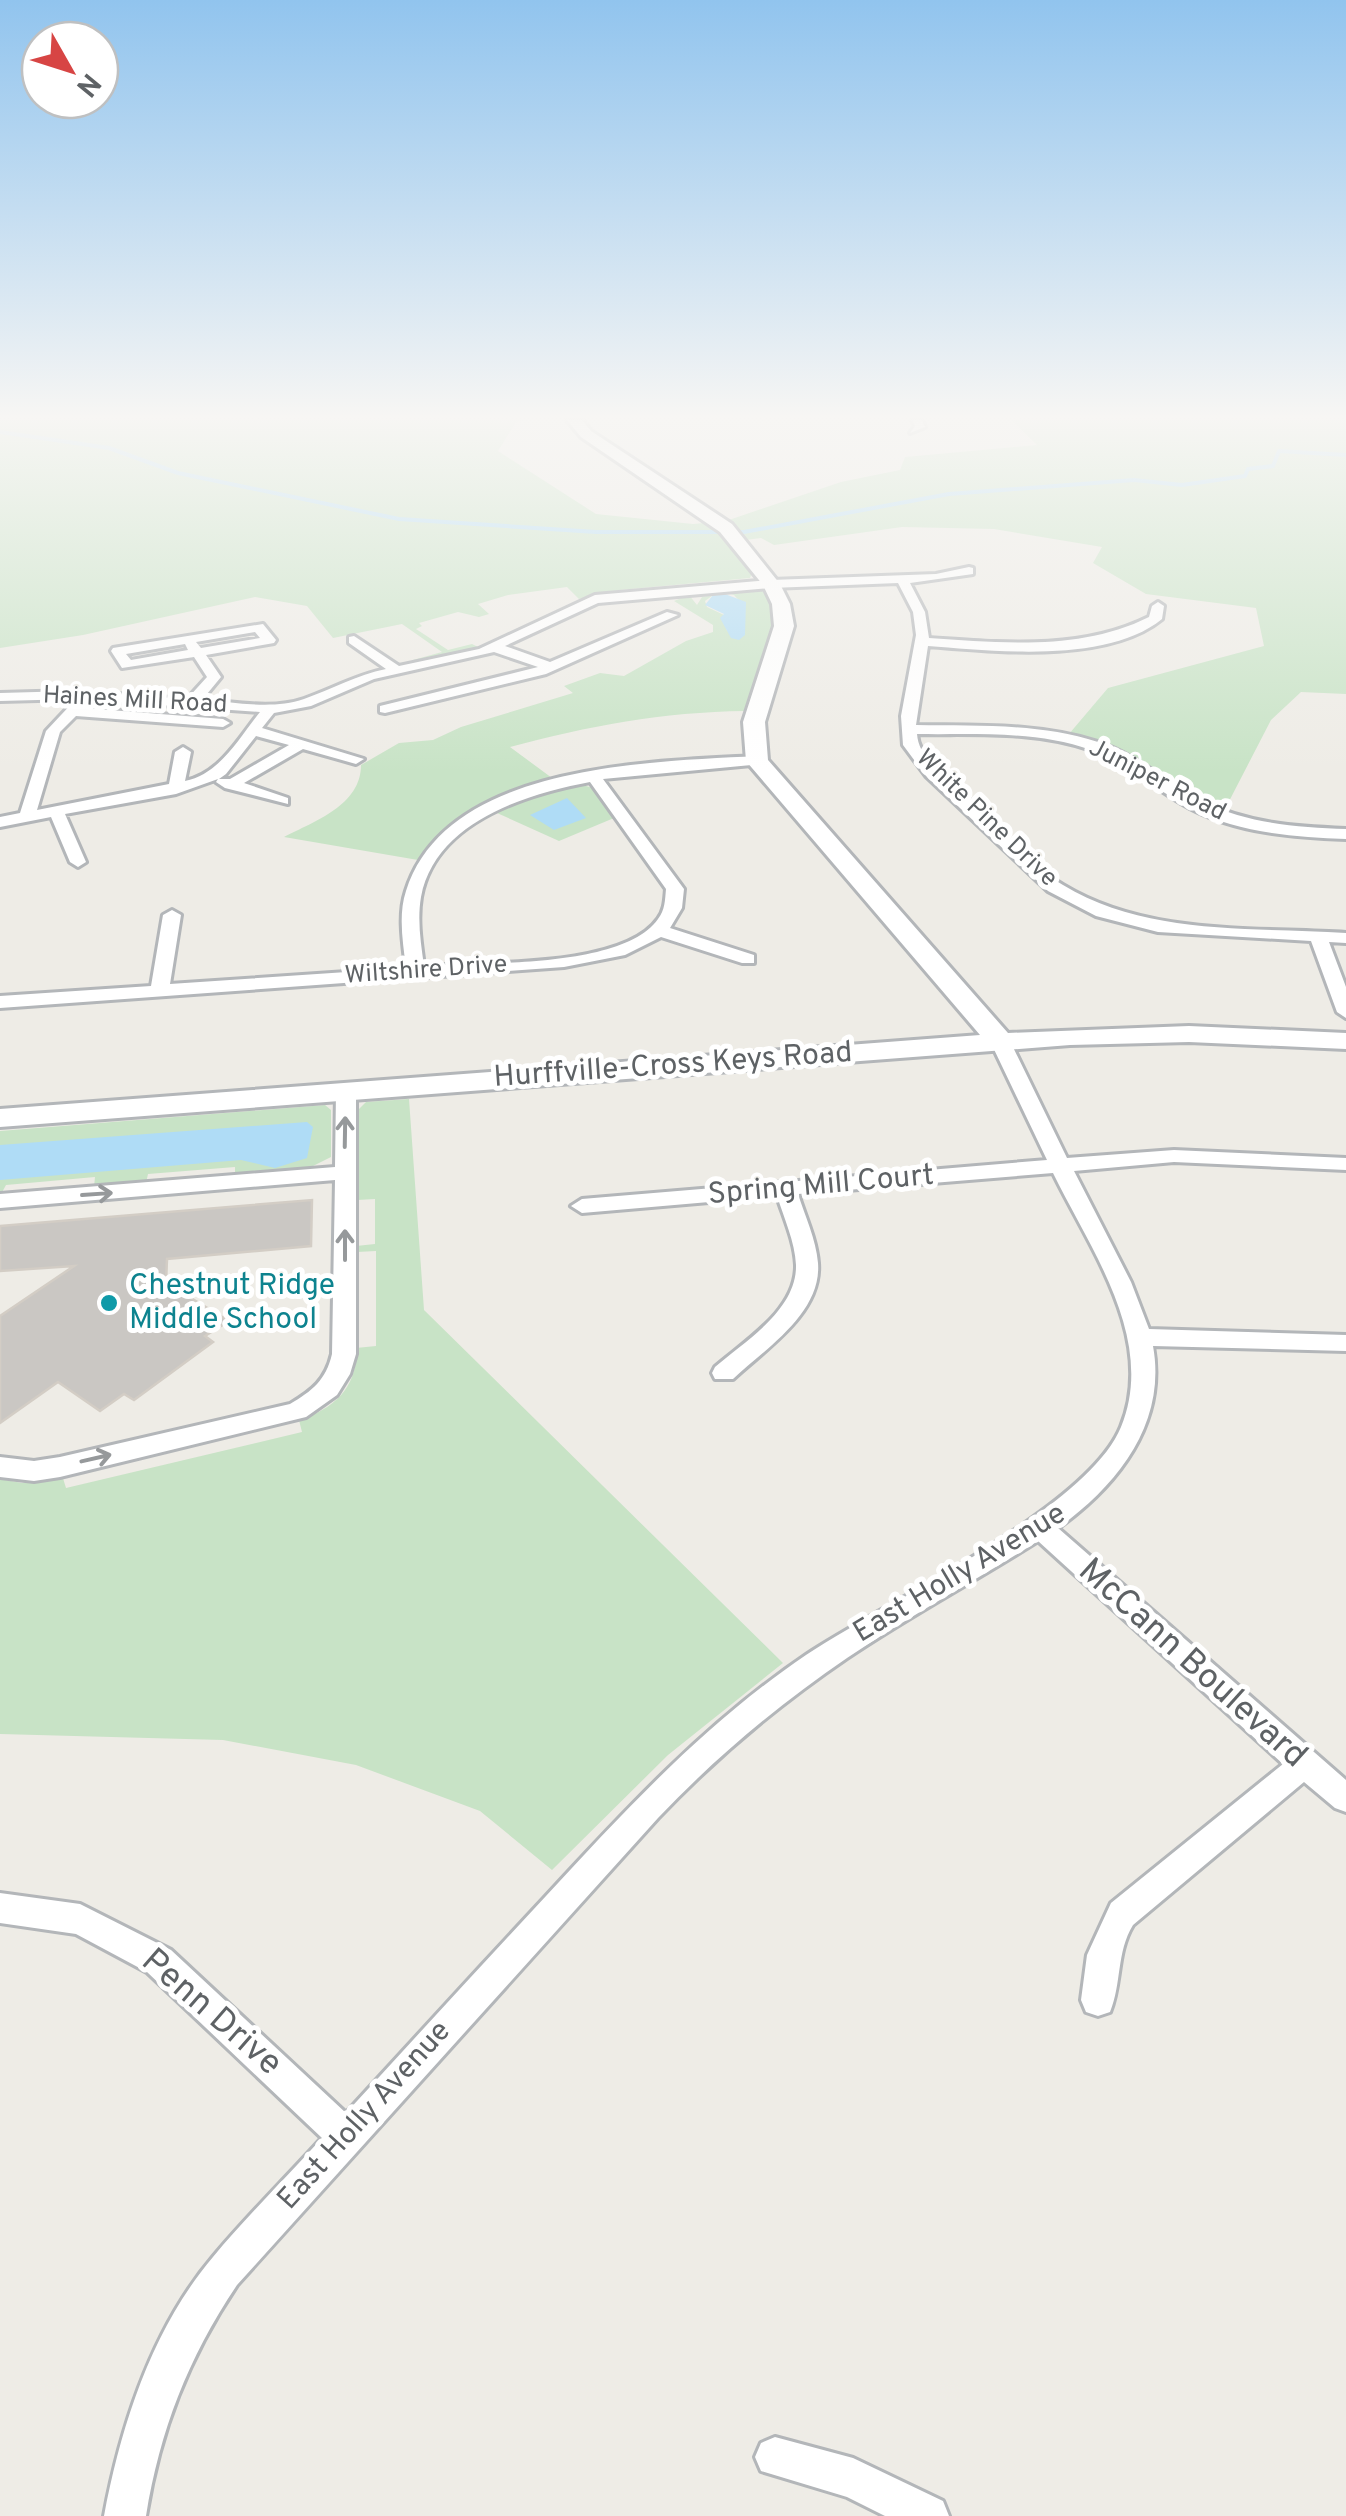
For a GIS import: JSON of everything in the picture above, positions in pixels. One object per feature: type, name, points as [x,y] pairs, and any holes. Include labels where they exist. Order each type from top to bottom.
[{"type":"street","points":[[415,972],[412,897],[422,870],[438,848],[466,823],[506,801],[592,774],[654,766],[758,761],[752,734],[754,722],[784,626],[781,604],[771,584],[734,537]]},
{"type":"street","name":"Haines Mill Road","points":[[0,697],[88,696],[270,709],[306,703],[358,680],[458,659],[494,647],[595,599],[771,584],[902,580],[969,571]]},
{"type":"street","name":"White Pine Drive","points":[[902,580],[919,612],[923,642],[907,728],[914,751],[931,773],[1045,880],[1076,901],[1114,917],[1158,927],[1346,938]]},
{"type":"street","points":[[923,642],[998,646],[1086,640],[1143,626],[1155,619],[1158,606]]},
{"type":"street","points":[[385,709],[551,667],[672,615]]},
{"type":"street","points":[[258,627],[269,640],[127,665],[118,651],[188,639],[258,627]]},
{"type":"street","points":[[188,639],[214,674],[206,690],[192,704]]},
{"type":"street","points":[[354,640],[398,670]]},
{"type":"street","points":[[494,647],[551,667]]},
{"type":"street","points":[[206,690],[284,695]]},
{"type":"street","points":[[26,816],[51,736],[88,696]]},
{"type":"street","name":"Haines Mill Road","points":[[0,822],[26,816],[58,816],[211,778],[270,709]]},
{"type":"street","points":[[72,711],[223,722]]},
{"type":"street","name":"Juniper Road","points":[[907,728],[1017,732],[1072,740],[1112,754],[1218,814],[1274,828],[1346,834]]},
{"type":"street","points":[[255,731],[356,759]]},
{"type":"street","points":[[230,784],[301,744]]},
{"type":"street","points":[[176,789],[183,752]]},
{"type":"street","name":"East Holly Avenue","points":[[125,2516],[144,2422],[181,2336],[224,2272],[658,1798],[709,1747],[781,1688],[842,1646],[1041,1528],[1087,1494],[1124,1445],[1142,1394],[1144,1358],[1139,1337],[1110,1264],[1000,1041],[782,794],[758,761]]},
{"type":"street","points":[[592,774],[673,885],[674,906],[657,930],[748,959]]},
{"type":"street","points":[[211,778],[282,802]]},
{"type":"street","points":[[0,834],[58,816],[78,862]]},
{"type":"street","points":[[160,990],[172,914]]},
{"type":"street","name":"Wiltshire Drive","points":[[0,1002],[594,958],[632,947],[657,930]]},
{"type":"street","points":[[1318,937],[1346,1012]]},
{"type":"street","name":"Hurffville-Cross Keys Road","points":[[0,1118],[1000,1041],[1153,1034],[1346,1041]]},
{"type":"street","points":[[0,1467],[34,1471],[60,1466],[297,1411],[327,1394],[340,1374],[344,1354],[346,1091]]},
{"type":"street","name":"Spring Mill Court","points":[[582,1206],[1194,1156],[1346,1164]]},
{"type":"street","points":[[0,1201],[345,1173]]},
{"type":"street","points":[[724,1373],[783,1317],[803,1288],[807,1262],[786,1190]]},
{"type":"street","points":[[1139,1337],[1346,1343]]},
{"type":"street","name":"McCann Boulevard","points":[[1041,1528],[1303,1765],[1346,1798]]},
{"type":"street","points":[[1098,2000],[1100,1958],[1109,1933],[1122,1914],[1303,1765]]},
{"type":"street","name":"Penn Drive","points":[[0,1908],[80,1919],[146,1953],[214,2009],[346,2136]]},
{"type":"street","points":[[774,2457],[853,2478],[928,2516]]},
{"type":"green space","points":[[0,537],[828,537],[774,545],[761,538],[730,542],[752,573],[750,578],[620,590],[579,599],[567,587],[508,595],[478,604],[489,614],[479,617],[458,612],[419,623],[422,626],[416,629],[448,650],[472,644],[480,648],[411,665],[413,660],[442,652],[402,624],[333,638],[307,606],[255,597],[83,635],[0,648]]},
{"type":"green space","points":[[1044,537],[1346,537],[1346,694],[1301,692],[1271,720],[1224,811],[1125,754],[1069,734],[1108,688],[1264,646],[1256,608],[1146,594],[1093,563],[1102,547]]},
{"type":"green space","points":[[761,590],[770,600],[772,630],[745,711],[626,722],[510,747],[552,778],[514,792],[462,819],[418,860],[284,837],[334,810],[353,791],[361,765],[399,743],[433,740],[461,727],[573,693],[564,686],[600,673],[624,676],[686,641],[713,632],[713,625],[674,601],[689,595],[697,605],[702,597],[713,595],[705,601],[707,607],[724,615],[727,631],[745,630],[745,607],[734,595],[724,592]]},
{"type":"green space","points":[[576,783],[593,788],[614,818],[559,841],[497,813],[537,794]]},
{"type":"green space","points":[[409,1099],[424,1310],[783,1663],[668,1755],[552,1870],[480,1811],[356,1765],[223,1740],[0,1734],[0,1479],[22,1483],[62,1475],[66,1488],[302,1432],[299,1420],[333,1402],[348,1385],[356,1348],[376,1346],[376,1251],[357,1252],[356,1246],[375,1244],[375,1199],[357,1200],[358,1110],[366,1102]]},
{"type":"green space","points":[[325,1105],[331,1110],[331,1157],[303,1171],[235,1176],[235,1167],[148,1174],[146,1183],[94,1187],[95,1177],[6,1185],[0,1196],[0,1131]]},
{"type":"water","points":[[725,594],[746,602],[745,635],[739,640],[731,638],[720,618],[724,614],[705,605],[713,595]]},
{"type":"water","points":[[567,798],[586,818],[554,830],[530,815]]},
{"type":"water","points":[[307,1122],[313,1127],[307,1158],[275,1168],[241,1160],[0,1180],[0,1145]]},
{"type":"building","name":"Chestnut Ridge Middle School","points":[[312,1200],[311,1246],[167,1259],[166,1283],[229,1321],[205,1336],[213,1342],[134,1400],[124,1394],[100,1411],[58,1382],[0,1423],[0,1316],[74,1266],[0,1271],[0,1226]]},
{"type":"place","name":"Chestnut Ridge Middle School","points":[[109,1303]]}]
